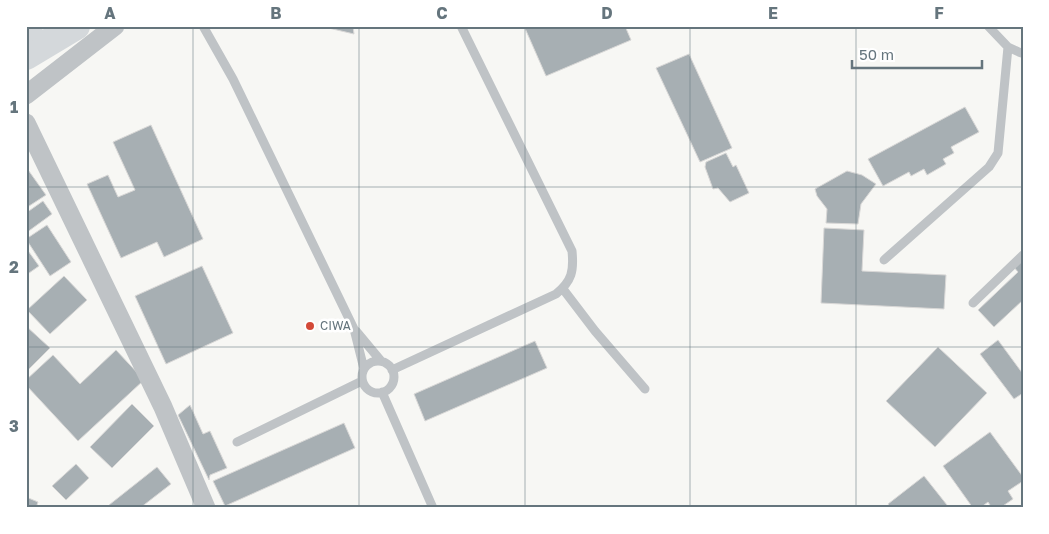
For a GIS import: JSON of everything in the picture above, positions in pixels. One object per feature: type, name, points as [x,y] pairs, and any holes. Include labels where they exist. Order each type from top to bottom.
[{"type":"main road","points":[[26,56],[76,26]]},
{"type":"street","points":[[26,95],[115,26]]},
{"type":"street","points":[[26,124],[164,407],[206,508]]},
{"type":"lane","points":[[203,26],[233,79],[354,329],[364,369]]},
{"type":"lane","points":[[392,370],[556,294],[568,284],[573,266],[572,251],[460,26]]},
{"type":"lane","points":[[988,26],[1008,47],[1021,53],[1023,52]]},
{"type":"lane","points":[[884,260],[989,167],[998,153],[1008,47]]},
{"type":"lane","points":[[973,303],[1023,255]]},
{"type":"lane","points":[[563,289],[595,331],[645,389]]},
{"type":"lane","points":[[354,329],[381,361],[389,365],[394,376],[390,388],[382,392],[370,391],[362,381],[362,373],[369,363],[381,361]]},
{"type":"lane","points":[[237,442],[362,381]]},
{"type":"lane","points":[[382,392],[433,508]]},
{"type":"building","points":[[320,26],[353,26],[354,34]]},
{"type":"building","points":[[524,26],[625,26],[631,40],[546,76]]},
{"type":"building","points":[[689,54],[732,148],[700,162],[656,68]]},
{"type":"building","points":[[965,107],[979,132],[951,147],[954,153],[943,159],[946,164],[927,175],[924,169],[911,176],[909,172],[883,186],[868,159]]},
{"type":"building","points":[[151,125],[203,239],[164,257],[157,242],[121,258],[87,184],[108,175],[118,197],[135,190],[113,142]]},
{"type":"building","points":[[726,153],[733,167],[736,165],[749,193],[730,202],[718,188],[713,189],[705,167],[706,162]]},
{"type":"building","points":[[26,167],[46,195],[26,208]]},
{"type":"building","points":[[847,171],[862,175],[876,184],[861,204],[858,224],[826,223],[827,209],[817,196],[815,189]]},
{"type":"building","points":[[43,201],[52,214],[26,233],[26,213]]},
{"type":"building","points":[[47,225],[71,262],[50,276],[26,239]]},
{"type":"building","points":[[824,228],[864,230],[862,271],[946,275],[944,309],[821,303]]},
{"type":"building","points":[[26,248],[39,266],[29,273],[26,269]]},
{"type":"building","points":[[1023,258],[1023,300],[994,327],[978,310],[1018,272],[1013,266]]},
{"type":"building","points":[[202,266],[233,333],[166,364],[135,296]]},
{"type":"building","points":[[64,276],[87,300],[50,334],[27,310]]},
{"type":"building","points":[[26,326],[50,348],[28,370],[26,368]]},
{"type":"building","points":[[998,340],[1023,374],[1023,393],[1014,399],[980,354]]},
{"type":"building","points":[[535,341],[547,368],[425,421],[414,394]]},
{"type":"building","points":[[938,347],[987,393],[935,447],[886,401]]},
{"type":"building","points":[[116,350],[144,380],[78,441],[26,385],[26,380],[53,355],[80,384]]},
{"type":"building","points":[[132,404],[154,426],[112,468],[90,447]]},
{"type":"building","points":[[190,405],[203,434],[210,431],[227,468],[210,475],[209,480],[178,415]]},
{"type":"building","points":[[344,423],[355,448],[225,506],[213,481]]},
{"type":"building","points":[[990,432],[1023,477],[1023,481],[1008,491],[1013,499],[1000,508],[992,508],[988,502],[980,508],[973,508],[943,466]]},
{"type":"building","points":[[76,464],[89,478],[66,500],[52,486]]},
{"type":"building","points":[[157,467],[171,484],[140,508],[111,508],[109,505]]},
{"type":"building","points":[[924,476],[947,505],[944,508],[891,508],[888,504]]},
{"type":"building","points":[[26,497],[38,502],[36,508],[26,508]]},
{"type":"place","name":"CIWA","points":[[310,326]]}]
